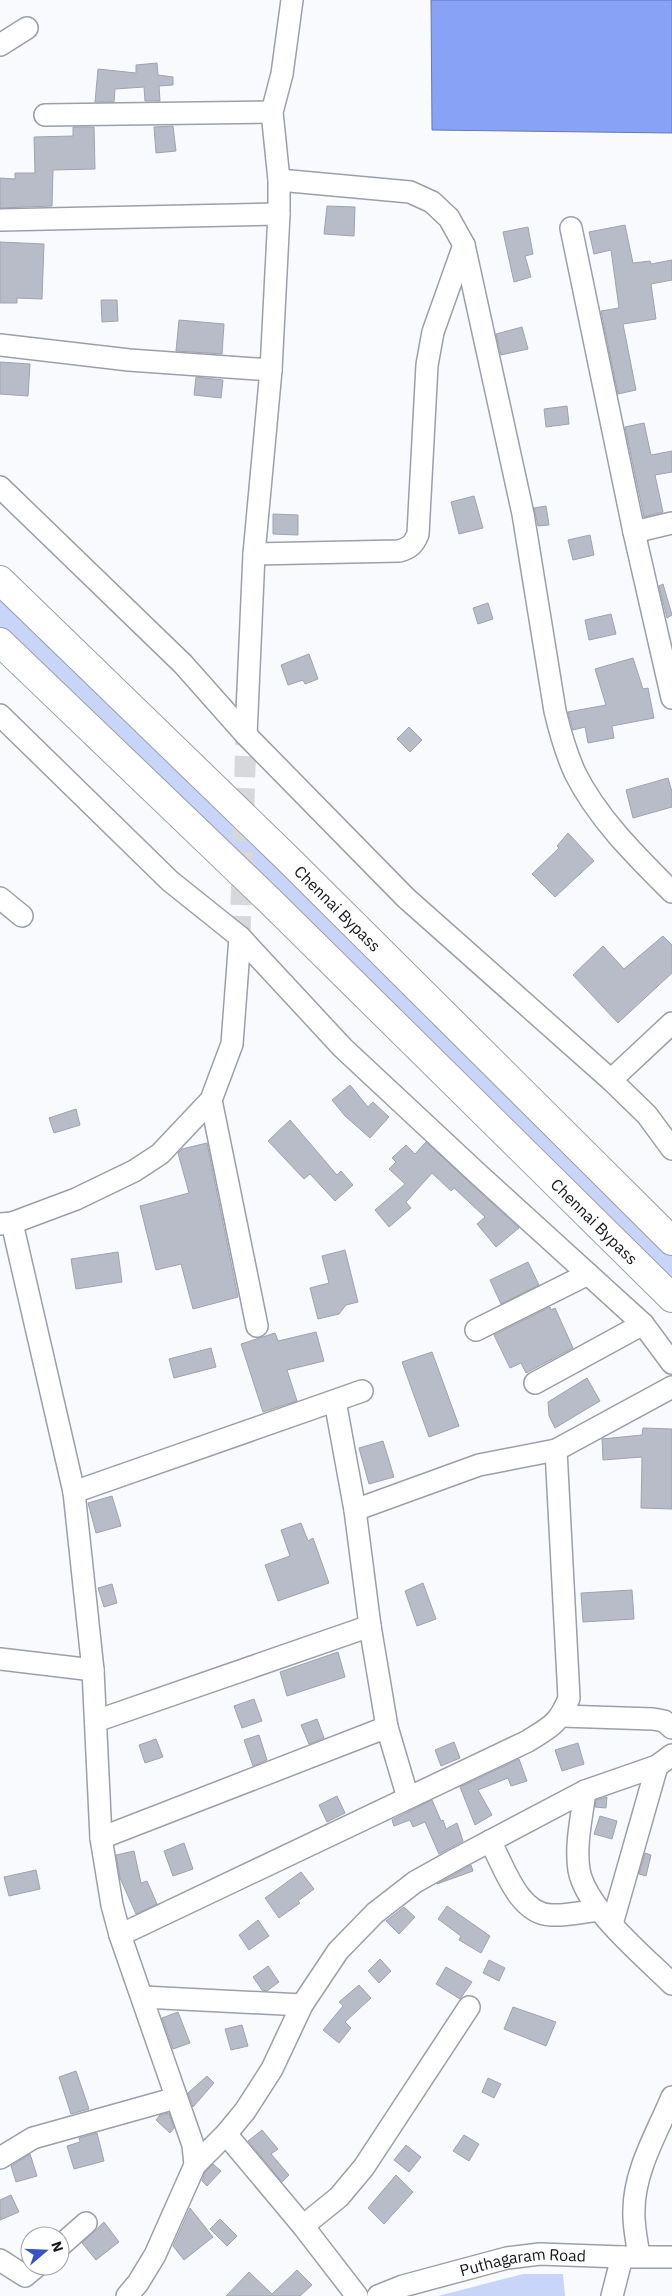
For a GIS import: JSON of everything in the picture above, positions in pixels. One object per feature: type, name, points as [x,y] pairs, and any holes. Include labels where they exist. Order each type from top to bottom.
[{"type":"highway","name":"Chennai Bypass","points":[[0,580],[294,865],[672,1241]]},
{"type":"highway","name":"Chennai Bypass","points":[[0,642],[270,901],[672,1298]]},
{"type":"street","points":[[246,735],[254,554],[271,370],[279,214],[279,180],[272,112],[282,74],[292,0]]},
{"type":"street","points":[[0,45],[27,28]]},
{"type":"street","points":[[45,115],[272,112]]},
{"type":"street","points":[[279,180],[410,192],[432,202],[449,218],[464,245],[523,514],[555,711],[562,739],[575,773],[593,803],[626,846],[672,892]]},
{"type":"street","points":[[0,220],[279,214]]},
{"type":"street","points":[[571,228],[634,532],[672,698]]},
{"type":"street","points":[[254,554],[399,551],[408,549],[415,542],[418,534],[427,365],[434,332],[464,245]]},
{"type":"street","points":[[0,345],[129,360],[271,370]]},
{"type":"street","points":[[0,487],[183,664],[246,735],[406,898],[611,1080],[647,1115],[672,1149]]},
{"type":"street","points":[[634,532],[672,523]]},
{"type":"street","points":[[0,715],[170,881],[240,937],[343,1048],[643,1324],[672,1363]]},
{"type":"street","points":[[0,898],[22,916]]},
{"type":"street","points":[[195,2165],[193,2145],[120,1935],[112,1905],[101,1838],[93,1670],[74,1492],[6,1223],[76,1199],[134,1171],[160,1154],[211,1100],[232,1044],[240,937]]},
{"type":"street","points":[[611,1080],[672,1023]]},
{"type":"street","points":[[211,1100],[257,1326]]},
{"type":"street","points":[[476,1330],[588,1274]]},
{"type":"street","points":[[535,1383],[643,1324]]},
{"type":"street","points":[[356,1510],[479,1465],[556,1450],[672,1387]]},
{"type":"street","points":[[74,1492],[362,1391]]},
{"type":"street","points":[[335,1401],[356,1510],[370,1626],[387,1727],[408,1798]]},
{"type":"street","points":[[120,1935],[528,1741],[552,1726],[562,1716],[569,1698],[569,1678],[556,1450]]},
{"type":"street","points":[[96,1721],[370,1626]]},
{"type":"street","points":[[0,1659],[93,1670]]},
{"type":"street","points":[[562,1716],[653,1719],[664,1721],[672,1728]]},
{"type":"street","points":[[101,1838],[387,1727]]},
{"type":"street","points":[[128,2296],[155,2255],[195,2165],[226,2134],[245,2111],[272,2069],[302,2005],[338,1951],[375,1913],[415,1882],[585,1790],[665,1761]]},
{"type":"street","points":[[605,1917],[665,1761]]},
{"type":"street","points":[[585,1790],[579,1849],[579,1870],[584,1888],[605,1917],[672,1984]]},
{"type":"street","points":[[490,1841],[522,1901],[532,1910],[552,1915],[605,1917]]},
{"type":"street","points":[[143,1997],[302,2005]]},
{"type":"street","points":[[303,2226],[339,2197],[364,2167],[469,2007]]},
{"type":"street","points":[[612,2296],[631,2257],[635,2193],[640,2172],[672,2097]]},
{"type":"street","points":[[0,2158],[33,2138],[176,2098]]},
{"type":"street","points":[[226,2134],[303,2226],[357,2296]]},
{"type":"street","points":[[70,2237],[86,2223]]},
{"type":"street","name":"Puthagaram Road","points":[[378,2296],[406,2291],[507,2258],[540,2254],[672,2257]]},
{"type":"street","points":[[0,2260],[20,2273]]},
{"type":"shaded area","points":[[0,596],[672,1255],[672,1280],[0,627]]},
{"type":"shaded area","points":[[523,2274],[563,2274],[565,2296],[438,2296]]},
{"type":"water","points":[[431,0],[672,0],[672,133],[432,130]]},
{"type":"building","points":[[157,63],[158,75],[173,77],[173,85],[159,86],[160,101],[145,101],[144,87],[115,89],[114,102],[95,102],[98,69],[136,73],[136,65]]},
{"type":"building","points":[[173,126],[176,151],[156,153],[154,127]]},
{"type":"building","points":[[73,127],[94,127],[95,169],[53,170],[52,206],[0,208],[0,178],[15,179],[15,173],[35,173],[34,137],[73,136]]},
{"type":"building","points":[[327,206],[355,207],[354,236],[324,234]]},
{"type":"building","points":[[625,225],[633,263],[650,261],[651,264],[672,260],[672,280],[651,284],[656,319],[623,324],[636,390],[618,394],[601,311],[619,308],[611,250],[594,254],[589,232]]},
{"type":"building","points":[[528,227],[533,254],[525,256],[531,277],[514,282],[503,232]]},
{"type":"building","points":[[0,242],[44,244],[42,299],[17,298],[17,303],[0,303]]},
{"type":"building","points":[[101,300],[117,300],[118,321],[102,322]]},
{"type":"building","points":[[179,320],[224,324],[222,354],[176,351]]},
{"type":"building","points":[[522,327],[528,349],[501,355],[496,334]]},
{"type":"building","points":[[0,362],[30,364],[28,396],[0,394]]},
{"type":"building","points":[[196,377],[223,380],[221,398],[194,395]]},
{"type":"building","points":[[567,406],[569,424],[546,427],[544,409]]},
{"type":"building","points":[[644,423],[651,455],[672,451],[672,472],[655,475],[663,512],[644,517],[625,427]]},
{"type":"building","points":[[474,496],[483,528],[459,534],[451,502]]},
{"type":"building","points":[[546,506],[549,525],[538,526],[534,508]]},
{"type":"building","points":[[273,514],[298,515],[298,535],[273,534]]},
{"type":"building","points":[[590,535],[594,555],[573,560],[568,540]]},
{"type":"building","points":[[663,584],[672,615],[667,618],[659,586]]},
{"type":"building","points":[[488,603],[493,619],[478,624],[473,608]]},
{"type":"building","points":[[611,614],[616,634],[589,640],[585,620]]},
{"type":"building","points":[[309,654],[318,679],[305,684],[303,680],[288,685],[281,665]]},
{"type":"building","points":[[633,658],[643,689],[648,688],[654,718],[612,726],[614,738],[588,743],[585,727],[573,730],[568,712],[606,705],[595,669]]},
{"type":"building","points":[[409,727],[422,740],[410,752],[397,739]]},
{"type":"building","points":[[668,778],[672,792],[672,807],[633,818],[626,790]]},
{"type":"building","points":[[568,833],[594,861],[555,897],[532,874],[559,848],[557,846]]},
{"type":"building","points":[[663,936],[672,945],[672,973],[618,1023],[573,975],[603,946],[624,969]]},
{"type":"building","points":[[350,1085],[368,1107],[373,1102],[389,1117],[370,1138],[345,1116],[332,1100]]},
{"type":"building","points":[[76,1109],[80,1125],[54,1133],[49,1118]]},
{"type":"building","points":[[290,1120],[337,1175],[341,1171],[353,1185],[335,1201],[310,1174],[304,1179],[268,1141]]},
{"type":"building","points":[[426,1142],[519,1228],[496,1247],[477,1224],[485,1217],[454,1188],[451,1191],[432,1173],[406,1202],[411,1208],[389,1227],[375,1210],[405,1184],[389,1169],[396,1162],[392,1158],[406,1145],[415,1154]]},
{"type":"building","points":[[207,1143],[238,1297],[193,1309],[181,1264],[156,1270],[140,1206],[189,1193],[178,1153],[182,1149]]},
{"type":"building","points":[[345,1250],[358,1302],[346,1305],[339,1314],[318,1319],[310,1288],[329,1283],[322,1256]]},
{"type":"building","points":[[118,1252],[122,1282],[76,1289],[71,1259]]},
{"type":"building","points":[[528,1262],[539,1285],[501,1304],[490,1280]]},
{"type":"building","points":[[550,1307],[551,1310],[555,1308],[573,1348],[526,1373],[521,1363],[510,1368],[494,1335]]},
{"type":"building","points":[[316,1332],[324,1361],[287,1370],[297,1401],[263,1412],[241,1344],[275,1333],[278,1341]]},
{"type":"building","points":[[211,1348],[216,1367],[174,1378],[169,1359]]},
{"type":"building","points":[[432,1352],[459,1426],[429,1437],[402,1362]]},
{"type":"building","points":[[587,1378],[600,1401],[555,1428],[549,1416],[548,1402]]},
{"type":"building","points":[[643,1428],[672,1429],[672,1509],[641,1508],[642,1457],[603,1460],[602,1439],[642,1435]]},
{"type":"building","points":[[383,1441],[394,1477],[369,1484],[359,1448]]},
{"type":"building","points":[[112,1496],[121,1526],[96,1533],[88,1503]]},
{"type":"building","points":[[301,1523],[308,1541],[313,1538],[329,1583],[278,1601],[265,1565],[290,1556],[281,1530]]},
{"type":"building","points":[[423,1583],[436,1619],[417,1626],[405,1591]]},
{"type":"building","points":[[112,1584],[117,1603],[104,1607],[98,1588]]},
{"type":"building","points":[[632,1590],[634,1619],[583,1622],[581,1593]]},
{"type":"building","points":[[338,1652],[345,1677],[287,1696],[280,1672]]},
{"type":"building","points":[[254,1699],[262,1721],[242,1728],[234,1706]]},
{"type":"building","points":[[317,1719],[324,1738],[309,1744],[301,1725]]},
{"type":"building","points":[[259,1735],[267,1760],[253,1766],[244,1740]]},
{"type":"building","points":[[156,1739],[163,1757],[145,1763],[139,1745]]},
{"type":"building","points":[[454,1742],[460,1758],[441,1766],[435,1750]]},
{"type":"building","points":[[578,1743],[584,1764],[562,1771],[555,1750]]},
{"type":"building","points":[[519,1759],[527,1781],[511,1786],[508,1778],[478,1790],[492,1815],[475,1825],[460,1787]]},
{"type":"building","points":[[337,1796],[345,1813],[327,1822],[319,1805]]},
{"type":"building","points":[[607,1797],[606,1808],[595,1807],[596,1800]]},
{"type":"building","points":[[432,1800],[446,1829],[457,1823],[463,1841],[439,1854],[425,1822],[413,1827],[410,1820],[394,1826],[392,1820]]},
{"type":"building","points":[[600,1816],[617,1821],[612,1839],[594,1834]]},
{"type":"building","points":[[184,1843],[193,1869],[173,1876],[164,1851]]},
{"type":"building","points":[[134,1851],[141,1883],[147,1881],[157,1904],[136,1914],[120,1878],[116,1855]]},
{"type":"building","points":[[645,1853],[651,1855],[646,1876],[639,1874]]},
{"type":"building","points":[[471,1865],[473,1871],[437,1884],[464,1869]]},
{"type":"building","points":[[36,1870],[40,1889],[9,1896],[4,1877]]},
{"type":"building","points":[[301,1872],[314,1889],[298,1901],[300,1903],[279,1918],[265,1898]]},
{"type":"building","points":[[447,1906],[490,1936],[481,1953],[459,1940],[461,1936],[438,1919]]},
{"type":"building","points":[[404,1907],[415,1917],[399,1934],[386,1921]]},
{"type":"building","points":[[258,1920],[269,1936],[249,1950],[239,1935]]},
{"type":"building","points":[[380,1959],[391,1971],[379,1983],[368,1971]]},
{"type":"building","points":[[489,1960],[505,1968],[499,1981],[483,1973]]},
{"type":"building","points":[[268,1966],[279,1982],[267,1991],[262,1990],[253,1977]]},
{"type":"building","points":[[446,1967],[472,1982],[460,1999],[436,1984]]},
{"type":"building","points":[[359,1985],[371,1998],[345,2022],[351,2028],[339,2043],[323,2030],[343,2006],[339,2002]]},
{"type":"building","points":[[513,2007],[556,2022],[546,2046],[504,2029]]},
{"type":"building","points":[[178,2012],[190,2043],[173,2049],[162,2018]]},
{"type":"building","points":[[242,2025],[248,2046],[231,2050],[225,2029]]},
{"type":"building","points":[[76,2071],[89,2109],[71,2114],[59,2077]]},
{"type":"building","points":[[207,2076],[214,2083],[193,2107],[188,2093]]},
{"type":"building","points":[[488,2078],[501,2084],[494,2098],[482,2092]]},
{"type":"building","points":[[169,2113],[174,2128],[170,2133],[156,2120],[160,2115]]},
{"type":"building","points":[[262,2130],[278,2149],[271,2154],[289,2175],[282,2182],[248,2141]]},
{"type":"building","points":[[97,2133],[104,2161],[74,2169],[67,2146],[80,2142],[79,2138]]},
{"type":"building","points":[[464,2135],[479,2144],[469,2161],[453,2151]]},
{"type":"building","points":[[406,2145],[421,2157],[409,2172],[394,2160]]},
{"type":"building","points":[[30,2154],[37,2176],[16,2182],[11,2166]]},
{"type":"building","points":[[213,2164],[221,2171],[207,2186],[202,2181],[205,2172]]},
{"type":"building","points":[[396,2175],[413,2192],[384,2224],[368,2208]]},
{"type":"building","points":[[11,2195],[19,2212],[0,2220],[0,2200]]},
{"type":"building","points":[[190,2208],[213,2237],[184,2260],[173,2246]]},
{"type":"building","points":[[220,2219],[237,2236],[227,2246],[210,2229]]},
{"type":"building","points":[[104,2222],[119,2242],[96,2260],[82,2243]]},
{"type":"building","points":[[297,2270],[312,2285],[300,2296],[226,2296],[249,2272],[272,2294]]},
{"type":"tunnel","points":[[240,937],[246,735]]}]
